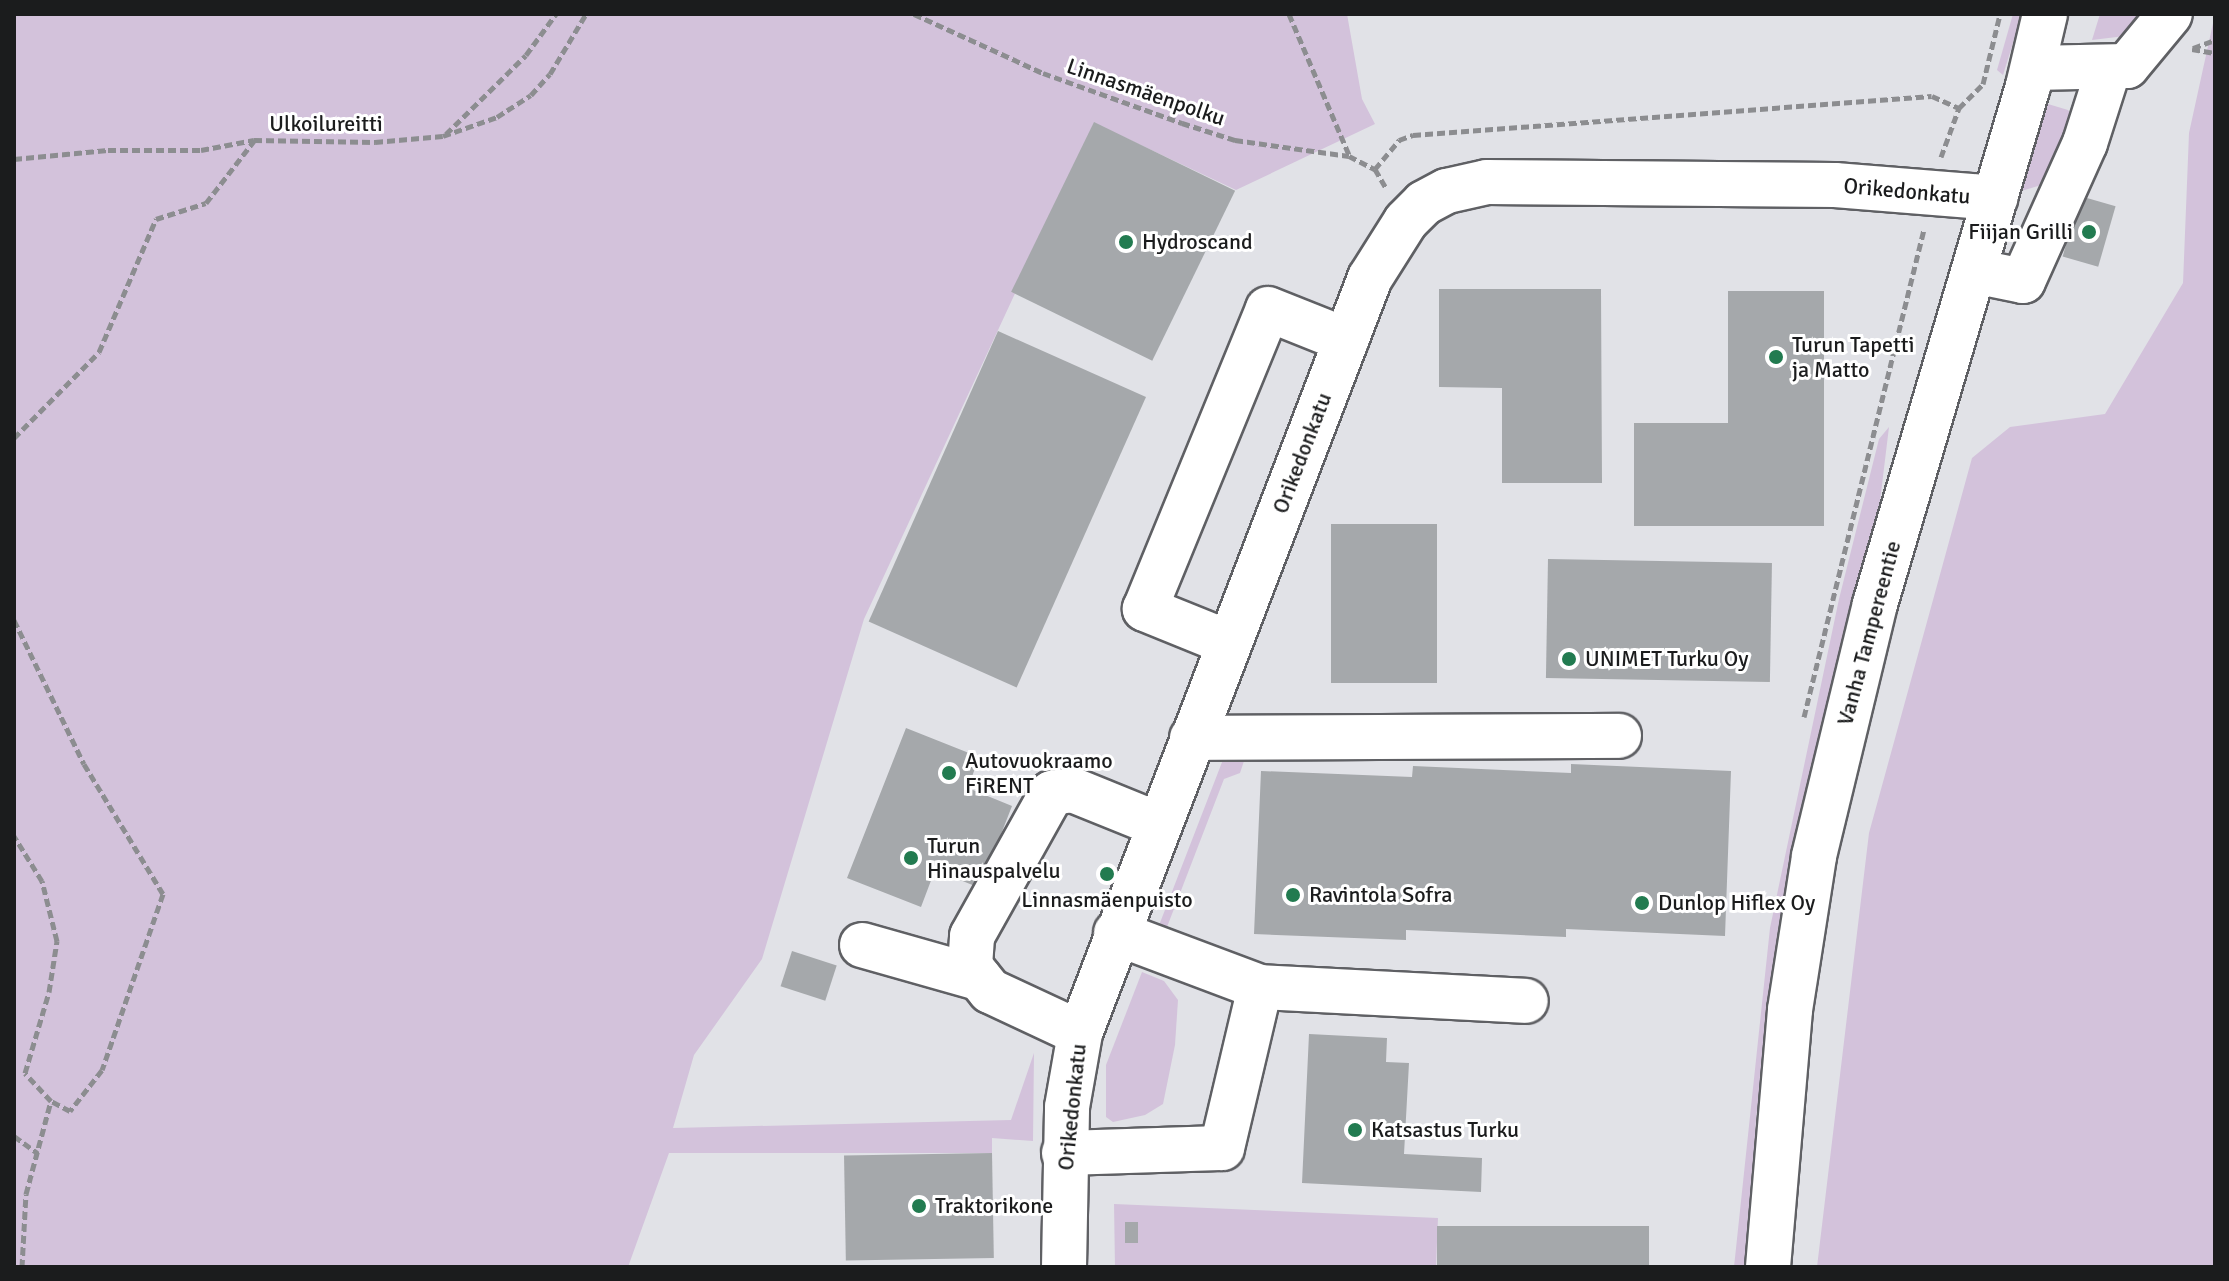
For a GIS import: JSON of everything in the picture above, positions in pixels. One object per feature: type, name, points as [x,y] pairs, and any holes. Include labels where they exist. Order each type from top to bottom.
[{"type":"street","name":"Vanha Tampereentie","points":[[1768,1267],[1790,1010],[1814,856],[1875,604],[2033,68],[2045,14]]},
{"type":"street","points":[[2033,68],[2127,66],[2170,14]]},
{"type":"street","points":[[1974,271],[2023,281],[2085,143],[2109,68]]},
{"type":"street","name":"Orikedonkatu","points":[[1064,1267],[1064,1153],[1080,1033],[1346,340],[1383,250],[1406,221],[1424,203],[1467,185],[1835,185],[1995,198]]},
{"type":"street","points":[[1229,643],[1145,609],[1268,309],[1346,340]]},
{"type":"street","points":[[1192,738],[1619,736]]},
{"type":"street","points":[[1080,1033],[1023,1010],[979,978],[970,966],[972,936],[1052,793],[1073,790],[1159,825]]},
{"type":"street","points":[[1116,933],[1260,987],[1526,1001]]},
{"type":"street","points":[[862,945],[979,978]]},
{"type":"street","points":[[1064,1153],[1222,1148],[1260,987]]},
{"type":"path","points":[[443,136],[526,55],[556,14]]},
{"type":"path","name":"Ulkoilureitti","points":[[14,159],[108,150],[201,150],[254,140],[375,142],[443,136],[497,117],[531,95],[558,63],[586,14]]},
{"type":"path","name":"Linnasmäenpolku","points":[[914,14],[1043,73],[1182,123],[1235,140],[1349,156],[1375,169],[1399,140],[1413,135],[1932,96],[1959,108]]},
{"type":"path","points":[[1289,14],[1349,156]]},
{"type":"path","points":[[14,438],[99,352],[156,219],[206,203],[254,140]]},
{"type":"path","points":[[14,620],[84,764],[163,894],[102,1070],[70,1111],[51,1101],[25,1073],[49,992],[57,941],[42,881],[14,836]]},
{"type":"path","points":[[22,1267],[26,1194],[51,1101]]},
{"type":"path","points":[[14,1136],[37,1153]]},
{"type":"shaded area","points":[[14,14],[1347,14],[1362,99],[1375,124],[1236,190],[1094,123],[864,619],[762,959],[694,1055],[673,1128],[1011,1120],[1034,1053],[1033,1141],[992,1138],[992,1153],[669,1153],[628,1267],[14,1267]]},
{"type":"shaded area","points":[[2013,14],[2022,14],[2003,75],[1997,70]]},
{"type":"shaded area","points":[[2100,14],[2141,14],[2125,36],[2092,40]]},
{"type":"shaded area","points":[[2215,14],[2215,1267],[1817,1267],[1869,833],[1972,458],[2010,427],[2105,414],[2183,283],[2189,133]]},
{"type":"shaded area","points":[[2048,104],[2068,110],[2074,118],[2045,184],[2021,191]]},
{"type":"shaded area","points":[[1889,427],[1877,526],[1821,723],[1778,931],[1756,1119],[1747,1267],[1734,1267],[1770,928],[1839,599],[1879,439]]},
{"type":"shaded area","points":[[1224,757],[1244,761],[1240,773],[1224,779],[1167,927],[1158,928]]},
{"type":"shaded area","points":[[1142,972],[1164,981],[1178,1000],[1175,1045],[1163,1104],[1145,1115],[1113,1122],[1106,1117],[1106,1065]]},
{"type":"shaded area","points":[[1114,1204],[1438,1218],[1436,1267],[1115,1267]]},
{"type":"building","name":"Hydroscand","points":[[1094,122],[1235,191],[1152,361],[1011,292]]},
{"type":"building","name":"Fiijan Grilli","points":[[2080,196],[2116,206],[2098,267],[2063,257]]},
{"type":"building","points":[[1439,289],[1601,289],[1602,483],[1502,483],[1502,388],[1439,387]]},
{"type":"building","name":"Turun Tapetti ja Matto","points":[[1728,291],[1824,291],[1824,526],[1634,526],[1634,423],[1728,423]]},
{"type":"building","points":[[998,331],[1146,397],[1017,687],[869,622]]},
{"type":"building","points":[[1331,524],[1437,524],[1437,683],[1331,683]]},
{"type":"building","points":[[1548,559],[1772,563],[1770,682],[1546,678]]},
{"type":"building","points":[[906,728],[979,757],[968,788],[1012,806],[980,888],[935,870],[921,907],[847,878]]},
{"type":"building","points":[[1571,764],[1731,771],[1725,936],[1566,929],[1566,937],[1406,930],[1406,940],[1254,934],[1261,771],[1412,777],[1413,766],[1571,773]]},
{"type":"building","points":[[792,951],[837,966],[825,1001],[781,986]]},
{"type":"building","name":"Katsastus Turku","points":[[1309,1034],[1387,1038],[1386,1062],[1409,1063],[1404,1154],[1482,1158],[1481,1192],[1302,1183]]},
{"type":"building","name":"Traktorikone","points":[[992,1153],[994,1258],[846,1261],[844,1156]]},
{"type":"building","points":[[1125,1222],[1138,1222],[1138,1243],[1125,1243]]},
{"type":"building","points":[[1437,1226],[1649,1226],[1649,1267],[1437,1267]]},
{"type":"place","name":"Fiijan Grilli","points":[[2089,232]]},
{"type":"place","name":"Hydroscand","points":[[1126,242]]},
{"type":"place","name":"Turun Tapetti ja Matto","points":[[1776,357]]},
{"type":"place","name":"UNIMET Turku Oy","points":[[1569,659]]},
{"type":"place","name":"Autovuokraamo FiRENT","points":[[949,773]]},
{"type":"place","name":"Turun Hinauspalvelu","points":[[911,858]]},
{"type":"place","name":"Linnasmäenpuisto","points":[[1107,874]]},
{"type":"place","name":"Ravintola Sofra","points":[[1293,895]]},
{"type":"place","name":"Dunlop Hiflex Oy","points":[[1642,903]]},
{"type":"place","name":"Katsastus Turku","points":[[1355,1130]]},
{"type":"place","name":"Traktorikone","points":[[919,1206]]}]
